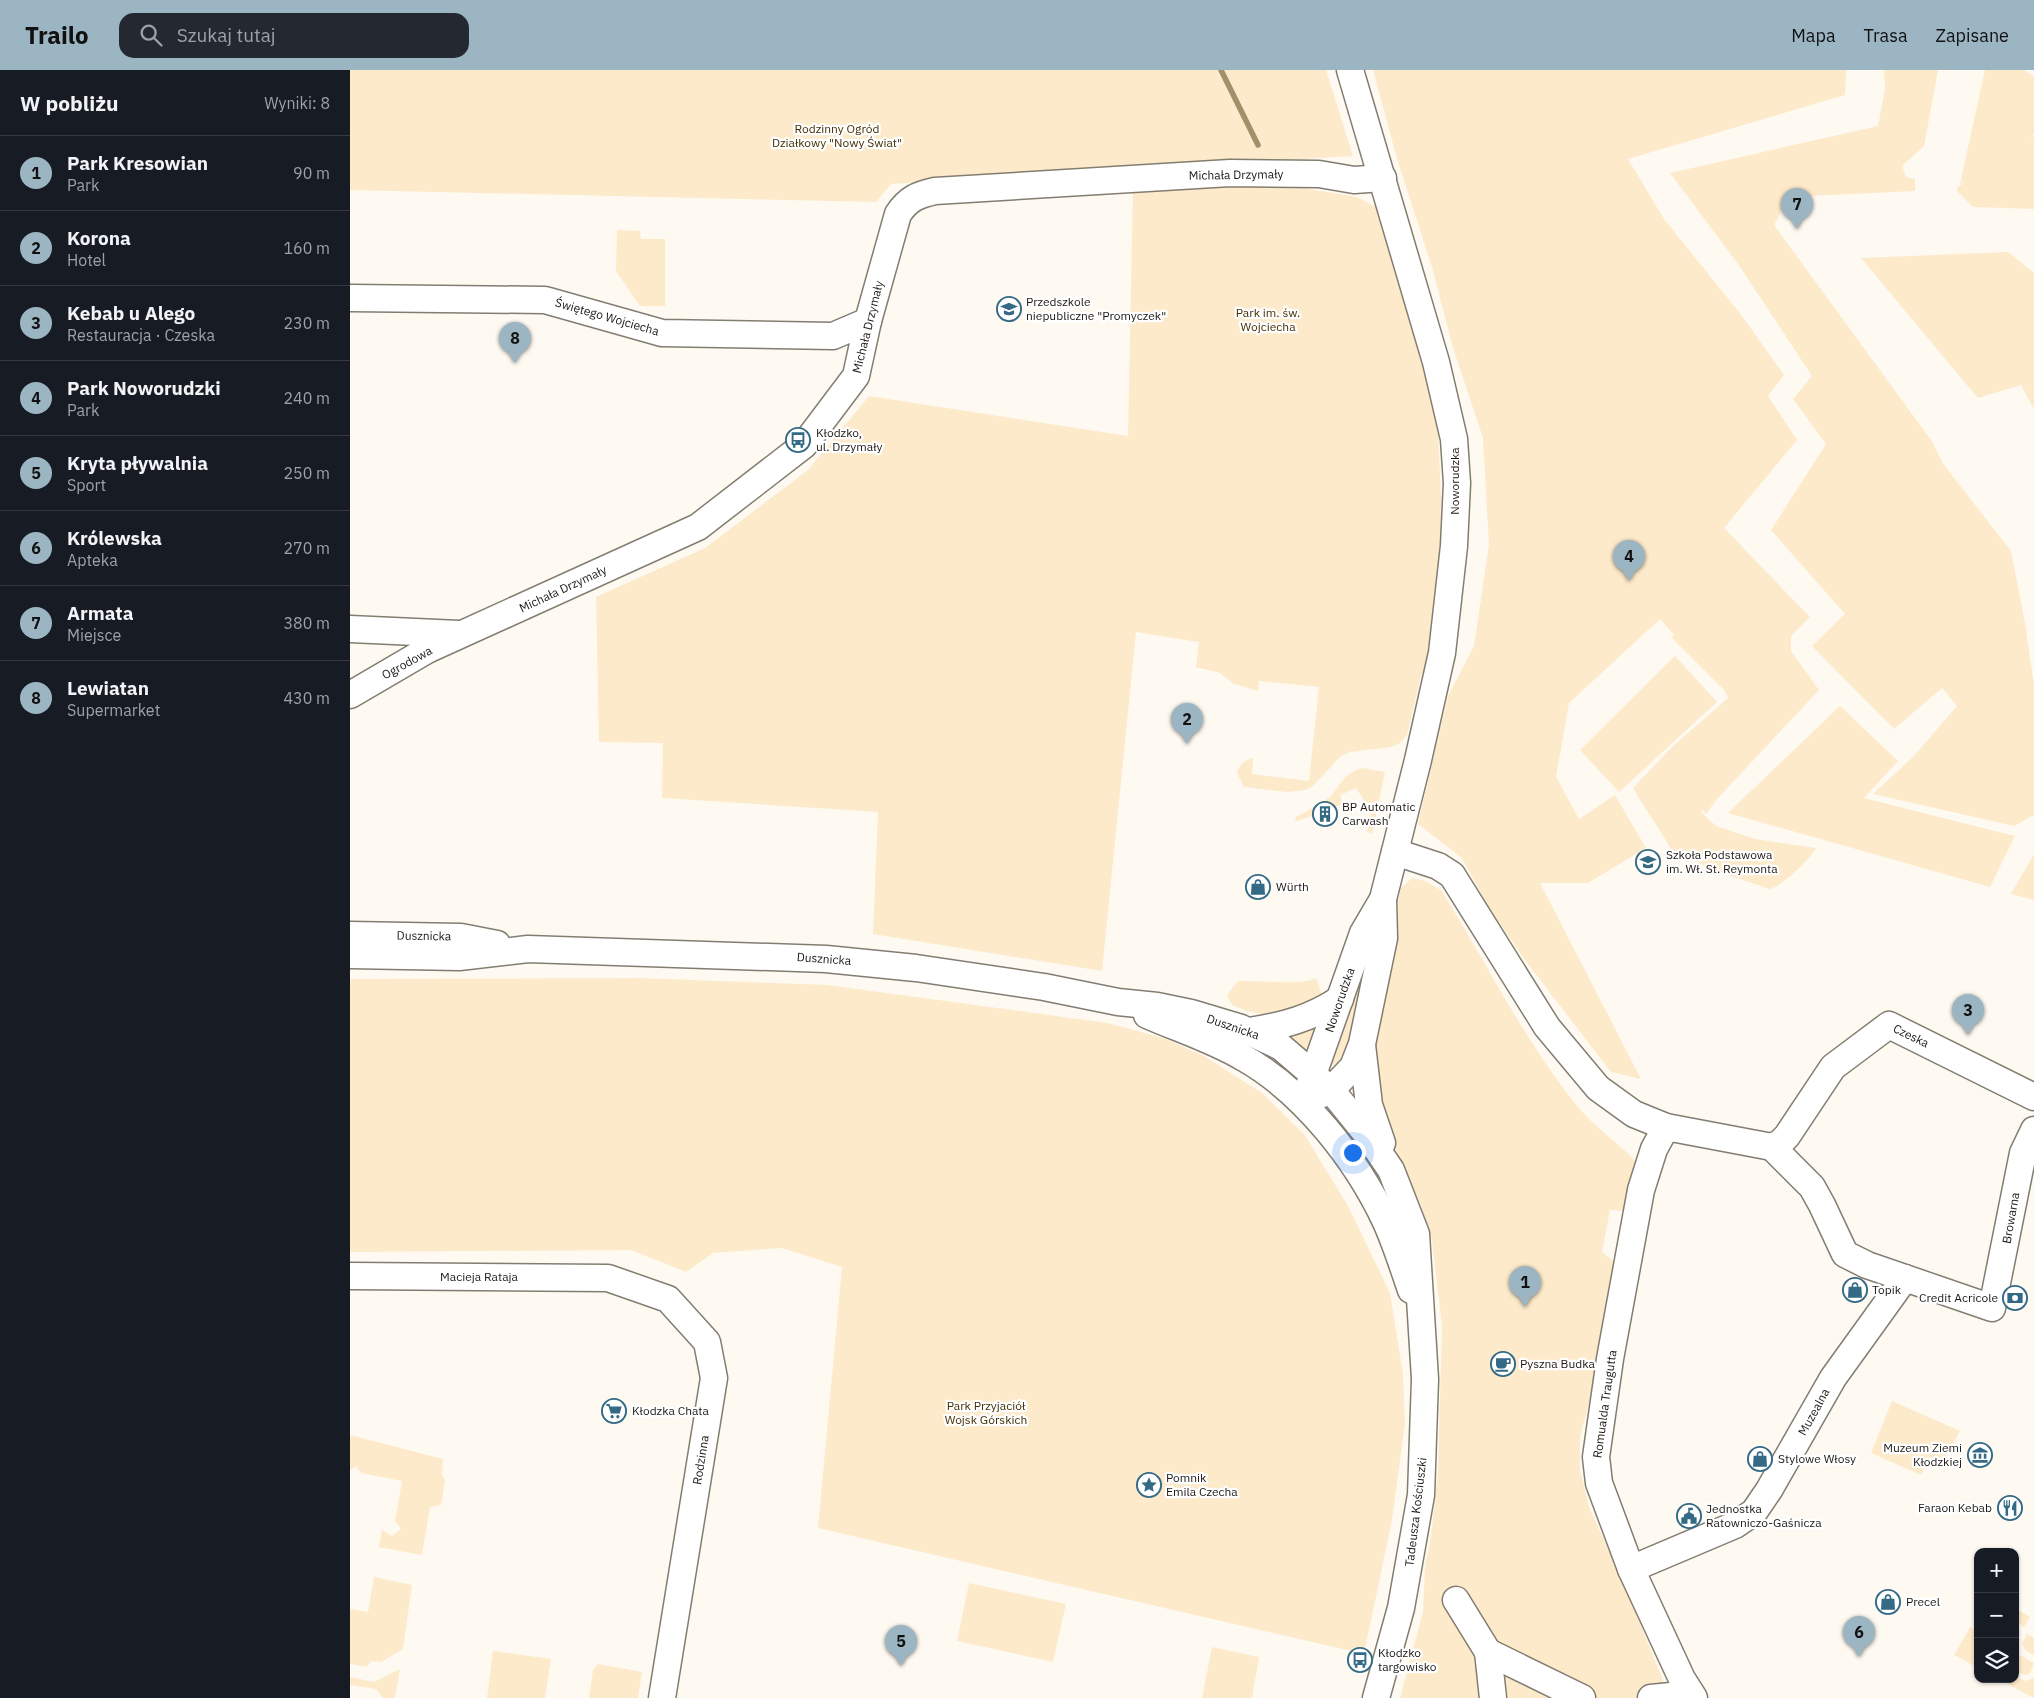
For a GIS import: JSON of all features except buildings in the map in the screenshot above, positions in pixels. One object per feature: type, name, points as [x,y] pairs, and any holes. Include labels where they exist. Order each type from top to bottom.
[{"type":"street","name":"Noworudzka","points":[[1303,1103],[1322,1083],[1354,1067],[1362,1044],[1384,938],[1383,899],[1442,653],[1454,546],[1457,483],[1454,439],[1436,362],[1350,70]]},
{"type":"street","name":"Michała Drzymały","points":[[350,629],[465,634],[698,527],[804,445],[856,376],[868,321],[898,214],[906,202],[917,195],[935,191],[1230,173],[1319,174],[1354,180],[1383,178]]},
{"type":"street","name":"Świętego Wojciecha","points":[[350,298],[545,300],[662,333],[833,336],[868,321]]},
{"type":"street","points":[[833,336],[839,351],[856,376]]},
{"type":"street","name":"Ogrodowa","points":[[350,695],[427,650],[465,634]]},
{"type":"street","points":[[1395,852],[1432,863],[1452,875],[1547,1027],[1598,1088],[1626,1109],[1666,1127],[1772,1147],[1812,1187],[1844,1254],[1867,1265],[1905,1278]]},
{"type":"street","name":"Noworudzka","points":[[1322,1083],[1340,999],[1363,933],[1383,899]]},
{"type":"street","name":"Dusznicka","points":[[350,935],[461,937],[528,949]]},
{"type":"street","name":"Dusznicka","points":[[350,955],[459,956],[528,949],[826,959],[916,968],[1044,987],[1118,1002],[1191,1013],[1249,1030],[1281,1047],[1322,1083]]},
{"type":"street","points":[[1249,1030],[1278,1027],[1310,1017],[1340,999]]},
{"type":"street","name":"Dusznicka","points":[[1118,1002],[1245,1058],[1280,1081],[1303,1103]]},
{"type":"street","name":"Czeska","points":[[1772,1147],[1780,1143],[1787,1136],[1832,1067],[1889,1026],[2034,1097]]},
{"type":"street","points":[[1362,1044],[1370,1105],[1391,1170]]},
{"type":"street","name":"Tadeusza Kościuszki","points":[[1322,1083],[1365,1132],[1391,1170],[1416,1234],[1425,1409],[1418,1512],[1401,1608],[1376,1698]]},
{"type":"street","name":"Tadeusza Kościuszki","points":[[1303,1103],[1342,1149],[1387,1223],[1421,1321]]},
{"type":"street","name":"Romualda Traugutta","points":[[1666,1127],[1654,1149],[1641,1190],[1604,1396],[1596,1457],[1598,1483],[1630,1569],[1692,1696]]},
{"type":"street","name":"Browarna","points":[[1905,1278],[1992,1308],[2007,1245],[2023,1154],[2034,1130]]},
{"type":"street","name":"Macieja Rataja","points":[[350,1276],[608,1278]]},
{"type":"street","name":"Rodzinna","points":[[608,1278],[668,1299],[707,1342],[714,1378],[662,1698]]},
{"type":"street","name":"Muzealna","points":[[1630,1569],[1745,1519],[1762,1502],[1833,1378],[1905,1278]]},
{"type":"street","points":[[1456,1600],[1488,1652],[1493,1698]]},
{"type":"street","points":[[1488,1652],[1574,1694]]},
{"type":"street","points":[[1540,1698],[1574,1694]]},
{"type":"street","points":[[1651,1698],[1692,1696]]},
{"type":"green space","name":"Rodzinny Ogród Działkowy \"Nowy Świat\"","points":[[350,70],[1326,70],[1353,156],[891,184],[876,202],[350,190]]},
{"type":"green space","points":[[1373,70],[1846,70],[1845,95],[1628,159],[1664,219],[1742,316],[1784,375],[1768,396],[1797,440],[1724,528],[1810,617],[1791,636],[1791,651],[1819,690],[1717,799],[1706,814],[1702,810],[1701,812],[1716,826],[1755,839],[1816,848],[1796,871],[1782,883],[1770,889],[1722,873],[1672,852],[1633,788],[1672,747],[1728,698],[1724,690],[1672,638],[1674,635],[1660,619],[1569,703],[1556,777],[1579,819],[1615,795],[1646,848],[1588,883],[1540,883],[1641,1079],[1611,1072],[1524,959],[1488,906],[1462,858],[1418,824],[1448,696],[1474,646],[1489,545],[1483,438],[1453,348],[1432,267],[1397,159]]},
{"type":"green space","points":[[1884,70],[1938,70],[1924,146],[1902,166],[1906,177],[1915,179],[1915,191],[1789,197],[1774,225],[1931,440],[1944,465],[2011,551],[2025,623],[2034,685],[2034,815],[2014,826],[1873,794],[1914,756],[1957,706],[1942,688],[1894,729],[1812,646],[1845,614],[1771,530],[1826,444],[1793,399],[1812,376],[1738,264],[1670,173],[1878,126],[1885,89]]},
{"type":"green space","points":[[1985,70],[2024,70],[2034,76],[2034,134],[2030,138],[2034,136],[2034,209],[1973,207],[1957,191],[1958,187],[1966,181],[1960,184]]},
{"type":"green space","name":"Park im. św. Wojciecha","points":[[1273,183],[1357,197],[1376,207],[1418,338],[1438,431],[1441,496],[1440,567],[1431,654],[1421,676],[1407,735],[1400,743],[1391,747],[1350,752],[1341,756],[1313,786],[1305,790],[1287,792],[1244,787],[1237,773],[1243,763],[1253,758],[1252,774],[1309,781],[1319,687],[1259,681],[1258,691],[1234,684],[1220,673],[1196,667],[1199,642],[1136,632],[1102,971],[873,934],[878,812],[662,798],[663,743],[599,742],[596,597],[705,548],[808,470],[869,396],[1128,436],[1133,189]]},
{"type":"green space","points":[[617,230],[640,231],[641,239],[665,239],[665,306],[640,306],[616,271]]},
{"type":"green space","points":[[2008,252],[2034,273],[2034,409],[2021,385],[1978,398],[1861,258]]},
{"type":"green space","points":[[1675,656],[1717,702],[1619,792],[1580,750]]},
{"type":"green space","points":[[1840,706],[1898,761],[1864,798],[2015,836],[1990,887],[1728,813]]},
{"type":"green space","points":[[1363,768],[1385,772],[1372,834],[1367,832],[1370,817],[1369,808],[1356,788],[1340,795],[1343,804],[1295,822],[1296,817],[1327,799],[1350,773]]},
{"type":"green space","points":[[2034,854],[2034,900],[2011,894]]},
{"type":"green space","points":[[1412,878],[1425,881],[1441,890],[1523,1029],[1558,1082],[1585,1115],[1636,1162],[1625,1211],[1610,1210],[1602,1252],[1616,1263],[1591,1395],[1580,1437],[1580,1470],[1589,1507],[1627,1591],[1666,1688],[1662,1698],[1400,1698],[1423,1612],[1425,1566],[1431,1537],[1438,1471],[1442,1326],[1432,1241],[1421,1205],[1392,1141],[1370,1068],[1384,967],[1401,888]]},
{"type":"green space","points":[[1374,935],[1351,1046],[1341,1060],[1329,1068]]},
{"type":"green space","name":"Park Przyjaciół Wojsk Górskich","points":[[640,978],[827,985],[1108,1023],[1166,1039],[1204,1056],[1262,1093],[1304,1134],[1348,1206],[1390,1293],[1403,1374],[1405,1424],[1392,1520],[1364,1654],[818,1528],[842,1267],[782,1248],[713,1253],[686,1272],[631,1250],[350,1252],[350,979]]},
{"type":"green space","points":[[1316,978],[1323,998],[1273,1016],[1246,1011],[1232,1005],[1227,995],[1238,981],[1301,982]]},
{"type":"green space","points":[[1320,1020],[1308,1056],[1283,1031]]},
{"type":"green space","points":[[1892,1401],[1960,1431],[1942,1463],[1929,1457],[1921,1475],[1871,1453]]},
{"type":"green space","points":[[350,1435],[443,1459],[442,1475],[445,1480],[441,1505],[430,1507],[422,1555],[379,1547],[382,1530],[392,1536],[401,1529],[395,1521],[402,1481],[361,1473],[356,1466],[350,1470]]},
{"type":"green space","points":[[374,1577],[412,1585],[403,1649],[381,1662],[371,1661],[367,1667],[350,1664],[350,1609],[368,1612]]},
{"type":"green space","points":[[969,1583],[1066,1604],[1053,1662],[957,1641]]},
{"type":"green space","points":[[2019,1610],[2030,1617],[2024,1627],[2019,1624]]},
{"type":"green space","points":[[1970,1627],[1974,1629],[1974,1666],[1954,1655]]},
{"type":"green space","points":[[2027,1634],[2034,1638],[2034,1655],[2025,1650],[2022,1643]]},
{"type":"green space","points":[[1212,1647],[1259,1657],[1252,1698],[1202,1698]]},
{"type":"green space","points":[[493,1651],[551,1659],[545,1698],[487,1698]]},
{"type":"green space","points":[[2019,1655],[2034,1663],[2030,1674],[2025,1675],[2019,1672]]},
{"type":"green space","points":[[598,1664],[642,1672],[638,1698],[589,1698],[593,1670]]},
{"type":"green space","points":[[400,1669],[395,1698],[383,1698],[376,1689],[350,1685],[350,1677],[374,1682]]},
{"type":"green space","points":[[2019,1678],[2025,1681],[2034,1678],[2034,1698],[2006,1683],[2019,1683]]},
{"type":"waterway","points":[[1221,70],[1258,145]]},
{"type":"place","name":"Armata","points":[[1797,229]]},
{"type":"place","name":"Przedszkole niepubliczne \"Promyczek\"","points":[[1009,309]]},
{"type":"place","name":"Lewiatan","points":[[515,363]]},
{"type":"place","name":"Kłodzko, ul. Drzymały","points":[[798,440]]},
{"type":"place","name":"Park Noworudzki","points":[[1629,581]]},
{"type":"place","name":"Korona","points":[[1187,744]]},
{"type":"place","name":"BP Automatic Carwash","points":[[1325,814]]},
{"type":"place","name":"Szkoła Podstawowa im. Wł. St. Reymonta","points":[[1648,862]]},
{"type":"place","name":"Würth","points":[[1258,887]]},
{"type":"place","name":"Kebab u Alego","points":[[1968,1035]]},
{"type":"place","name":"Topik","points":[[1855,1290]]},
{"type":"place","name":"Credit Acricole","points":[[2015,1298]]},
{"type":"place","name":"Park Kresowian","points":[[1525,1307]]},
{"type":"place","name":"Pyszna Budka","points":[[1503,1364]]},
{"type":"place","name":"Kłodzka Chata","points":[[614,1411]]},
{"type":"place","name":"Muzeum Ziemi Kłodzkiej","points":[[1980,1455]]},
{"type":"place","name":"Stylowe Włosy","points":[[1760,1459]]},
{"type":"place","name":"Pomnik Emila Czecha","points":[[1149,1485]]},
{"type":"place","name":"Faraon Kebab","points":[[2010,1508]]},
{"type":"place","name":"Jednostka Ratowniczo-Gaśnicza","points":[[1689,1516]]},
{"type":"place","name":"Precel","points":[[1888,1602]]},
{"type":"place","name":"Królewska","points":[[1859,1657]]},
{"type":"place","name":"Kłodzko targowisko","points":[[1360,1660]]},
{"type":"place","name":"Kryta pływalnia","points":[[901,1666]]}]
